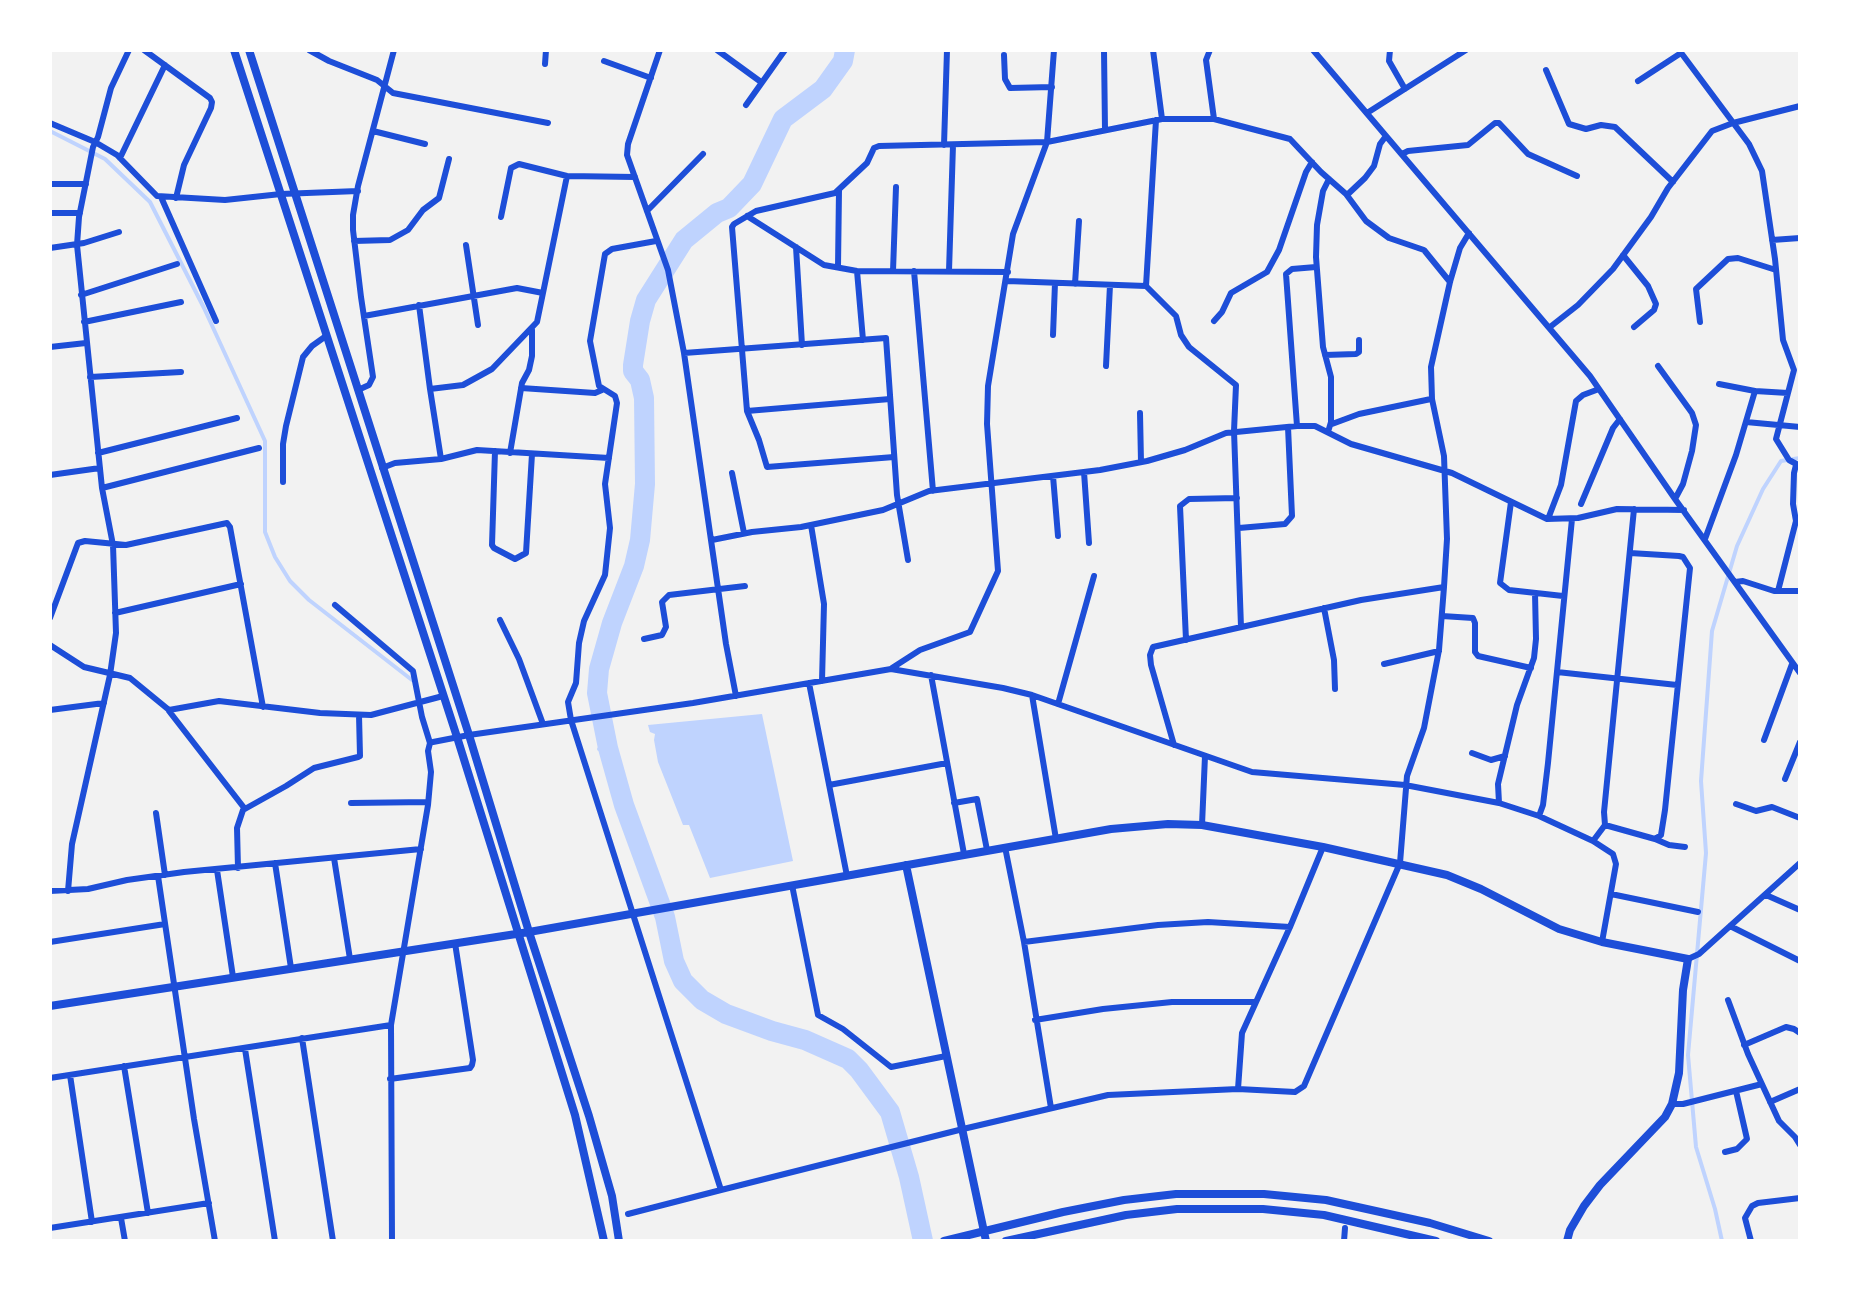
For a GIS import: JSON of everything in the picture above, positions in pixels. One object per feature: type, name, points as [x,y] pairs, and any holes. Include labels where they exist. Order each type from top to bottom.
[{"type":"street","points":[[68,890],[72,844],[116,633],[114,545],[102,488],[77,245],[95,142],[111,88],[129,50]]},
{"type":"street","points":[[144,50],[212,102],[184,165],[176,198]]},
{"type":"street","points":[[234,50],[457,737],[575,1116],[604,1241]]},
{"type":"street","points":[[249,50],[589,1116],[612,1196],[618,1241]]},
{"type":"street","points":[[309,50],[377,80],[393,93],[548,122]]},
{"type":"street","points":[[358,390],[373,380],[352,224],[394,50]]},
{"type":"street","points":[[545,64],[546,50]]},
{"type":"street","points":[[660,50],[627,150],[668,270],[736,696]]},
{"type":"street","points":[[717,50],[761,82]]},
{"type":"street","points":[[746,105],[785,50]]},
{"type":"street","points":[[947,50],[948,272]]},
{"type":"street","points":[[891,669],[920,650],[970,632],[998,571],[988,386],[1014,228],[1047,142],[1054,50]]},
{"type":"street","points":[[1104,50],[1105,130]]},
{"type":"street","points":[[1146,286],[1159,120],[1153,50]]},
{"type":"street","points":[[1210,50],[1206,60],[1214,119]]},
{"type":"street","points":[[1313,50],[1550,326],[1599,389],[1800,674]]},
{"type":"street","points":[[1390,50],[1389,62],[1404,90]]},
{"type":"street","points":[[1367,114],[1466,50]]},
{"type":"street","points":[[1638,81],[1680,51],[1752,150],[1762,172],[1783,340],[1794,370],[1778,443],[1789,460],[1798,465],[1794,473],[1796,521],[1778,591]]},
{"type":"street","points":[[1004,55],[1005,80],[1010,88],[1052,87]]},
{"type":"street","points":[[604,61],[651,78]]},
{"type":"street","points":[[120,158],[164,65]]},
{"type":"street","points":[[1546,70],[1569,124],[1586,129],[1615,127],[1673,182]]},
{"type":"street","points":[[1550,326],[1578,305],[1613,269],[1712,131],[1800,106]]},
{"type":"street","points":[[894,457],[767,467],[746,411],[732,227],[746,215],[839,190],[867,163],[876,147],[1047,142],[1159,120],[1214,119],[1290,139],[1347,195],[1366,221],[1390,238],[1424,250],[1450,282]]},
{"type":"street","points":[[50,123],[95,142],[120,158],[149,190],[161,196],[225,200],[358,191]]},
{"type":"street","points":[[1402,154],[1468,145],[1499,123],[1528,154],[1577,176]]},
{"type":"street","points":[[372,131],[424,144]]},
{"type":"street","points":[[1347,195],[1374,166],[1386,136]]},
{"type":"street","points":[[647,211],[703,154]]},
{"type":"street","points":[[354,241],[390,240],[408,230],[423,210],[439,198],[450,159]]},
{"type":"street","points":[[1214,321],[1231,293],[1267,272],[1312,162]]},
{"type":"street","points":[[501,218],[510,168],[519,164],[567,176],[635,177]]},
{"type":"street","points":[[430,389],[463,385],[485,374],[540,317],[567,176]]},
{"type":"street","points":[[1329,179],[1318,224],[1316,267],[1330,377],[1330,428]]},
{"type":"street","points":[[50,184],[86,184]]},
{"type":"street","points":[[893,271],[896,186]]},
{"type":"street","points":[[838,268],[839,190]]},
{"type":"street","points":[[161,196],[216,321]]},
{"type":"street","points":[[50,213],[80,213]]},
{"type":"street","points":[[746,215],[824,265],[838,268],[1146,286],[1176,316],[1189,347],[1236,385],[1241,627]]},
{"type":"street","points":[[1075,284],[1079,221]]},
{"type":"street","points":[[50,248],[77,245],[119,232]]},
{"type":"street","points":[[628,1214],[1108,1095],[1295,1092],[1304,1086],[1400,863],[1406,785],[1424,728],[1439,651],[1447,539],[1443,447],[1432,399],[1431,366],[1450,282],[1468,232]]},
{"type":"street","points":[[1772,240],[1800,238]]},
{"type":"street","points":[[656,241],[612,249],[605,254],[590,341],[602,390],[616,396],[618,403],[604,490],[610,528],[605,575],[581,631],[576,683],[569,699],[571,720],[721,1190]]},
{"type":"street","points":[[466,245],[478,325]]},
{"type":"street","points":[[796,246],[802,344]]},
{"type":"street","points":[[1624,255],[1648,286],[1656,304],[1634,326]]},
{"type":"street","points":[[1700,322],[1696,289],[1728,259],[1738,258],[1776,270]]},
{"type":"street","points":[[81,295],[177,264]]},
{"type":"street","points":[[1298,426],[1286,274],[1292,269],[1316,267]]},
{"type":"street","points":[[858,271],[864,340]]},
{"type":"street","points":[[914,271],[933,491]]},
{"type":"street","points":[[1053,335],[1055,283]]},
{"type":"street","points":[[1106,366],[1110,285]]},
{"type":"street","points":[[364,316],[518,288],[543,293]]},
{"type":"street","points":[[84,322],[181,302]]},
{"type":"street","points":[[418,305],[441,459]]},
{"type":"street","points":[[510,453],[521,388],[532,356],[532,328]]},
{"type":"street","points":[[284,482],[283,444],[303,357],[326,336]]},
{"type":"street","points":[[684,353],[886,338],[894,457],[908,560]]},
{"type":"street","points":[[1325,355],[1358,353],[1359,340]]},
{"type":"street","points":[[50,347],[86,344]]},
{"type":"street","points":[[1658,366],[1696,424],[1683,484],[1675,499]]},
{"type":"street","points":[[90,377],[181,372]]},
{"type":"street","points":[[1720,384],[1788,393]]},
{"type":"street","points":[[521,388],[594,393],[602,390]]},
{"type":"street","points":[[1548,519],[1561,485],[1576,401],[1599,389]]},
{"type":"street","points":[[1704,540],[1736,456],[1754,391]]},
{"type":"street","points":[[746,411],[890,399]]},
{"type":"street","points":[[1330,428],[1359,414],[1432,399]]},
{"type":"street","points":[[1140,413],[1141,462]]},
{"type":"street","points":[[98,454],[237,418]]},
{"type":"street","points":[[1581,504],[1612,428],[1620,419]]},
{"type":"street","points":[[1746,422],[1800,427]]},
{"type":"street","points":[[712,540],[812,525],[900,504],[933,491],[1141,462],[1234,431],[1298,426],[1330,428],[1362,448],[1444,472],[1548,519],[1572,519],[1616,509],[1684,510]]},
{"type":"street","points":[[1239,528],[1285,524],[1292,516],[1288,427]]},
{"type":"street","points":[[102,488],[259,448]]},
{"type":"street","points":[[382,468],[477,450],[610,458]]},
{"type":"street","points":[[495,451],[492,544],[515,559],[526,553],[532,454]]},
{"type":"street","points":[[50,475],[100,468]]},
{"type":"street","points":[[1084,472],[1089,543]]},
{"type":"street","points":[[732,473],[744,533]]},
{"type":"street","points":[[1053,476],[1058,536]]},
{"type":"street","points":[[1186,640],[1180,506],[1190,499],[1237,498]]},
{"type":"street","points":[[1511,502],[1500,583],[1509,590],[1564,596]]},
{"type":"street","points":[[1593,840],[1605,825],[1634,509]]},
{"type":"street","points":[[1539,816],[1572,519]]},
{"type":"street","points":[[50,618],[78,544],[126,546],[227,523],[262,708]]},
{"type":"street","points":[[812,525],[824,604],[822,680]]},
{"type":"street","points":[[1630,553],[1679,556],[1690,568],[1663,823],[1661,835],[1655,839]]},
{"type":"street","points":[[1058,704],[1094,576]]},
{"type":"street","points":[[1735,582],[1778,591],[1800,591]]},
{"type":"street","points":[[115,613],[241,584]]},
{"type":"street","points":[[644,639],[662,635],[666,627],[662,604],[667,596],[745,586]]},
{"type":"street","points":[[1174,746],[1154,678],[1150,656],[1153,647],[1361,600],[1444,587]]},
{"type":"street","points":[[1499,803],[1498,784],[1519,698],[1531,668],[1536,638],[1535,592]]},
{"type":"street","points":[[335,605],[410,668],[430,743],[428,802],[391,1025],[392,1241]]},
{"type":"street","points":[[1324,608],[1335,689]]},
{"type":"street","points":[[1442,616],[1473,618],[1478,656],[1531,668]]},
{"type":"street","points":[[500,620],[543,724]]},
{"type":"street","points":[[50,645],[75,662],[130,678],[169,710],[245,809]]},
{"type":"street","points":[[1384,664],[1439,651]]},
{"type":"street","points":[[1764,740],[1793,663]]},
{"type":"street","points":[[430,743],[891,669],[931,675],[1032,694],[1252,772],[1406,785],[1499,803],[1539,816],[1593,840],[1616,860],[1602,942]]},
{"type":"street","points":[[1557,672],[1677,685]]},
{"type":"street","points":[[931,675],[964,854]]},
{"type":"street","points":[[809,682],[846,876]]},
{"type":"street","points":[[1032,694],[1056,839]]},
{"type":"street","points":[[169,710],[219,701],[262,708],[381,714],[443,696]]},
{"type":"street","points":[[50,710],[104,704]]},
{"type":"street","points":[[238,868],[238,828],[245,809],[314,768],[360,756],[359,715]]},
{"type":"street","points":[[1785,779],[1800,742]]},
{"type":"street","points":[[1472,753],[1491,760],[1505,756]]},
{"type":"street","points":[[1202,825],[1205,756]]},
{"type":"street","points":[[830,785],[947,763]]},
{"type":"street","points":[[954,803],[977,800],[988,850]]},
{"type":"street","points":[[351,803],[428,802]]},
{"type":"street","points":[[1736,804],[1756,811],[1772,808],[1800,818]]},
{"type":"street","points":[[156,813],[165,924],[216,1241]]},
{"type":"street","points":[[50,1006],[517,934],[1137,826],[1202,825],[1400,863],[1464,882],[1559,928],[1602,942],[1688,959],[1699,954],[1800,863]]},
{"type":"street","points":[[1605,825],[1685,848]]},
{"type":"street","points":[[1006,847],[1051,1108]]},
{"type":"street","points":[[1238,1090],[1241,1038],[1323,847]]},
{"type":"street","points":[[50,891],[421,848]]},
{"type":"street","points":[[334,858],[350,959]]},
{"type":"street","points":[[275,864],[291,968]]},
{"type":"street","points":[[906,865],[986,1241]]},
{"type":"street","points":[[217,870],[234,977]]},
{"type":"street","points":[[792,885],[820,1017],[843,1029],[891,1067],[946,1056]]},
{"type":"street","points":[[1611,894],[1698,912]]},
{"type":"street","points":[[1766,895],[1800,910]]},
{"type":"street","points":[[1024,942],[1208,922],[1290,927]]},
{"type":"street","points":[[50,942],[165,924]]},
{"type":"street","points":[[1730,926],[1800,961]]},
{"type":"street","points":[[390,1079],[472,1066],[455,943]]},
{"type":"street","points":[[1566,1241],[1600,1185],[1665,1117],[1672,1104],[1679,1073],[1688,959]]},
{"type":"street","points":[[1728,1000],[1779,1121],[1800,1144]]},
{"type":"street","points":[[1036,1020],[1172,1002],[1256,1002]]},
{"type":"street","points":[[50,1078],[391,1025]]},
{"type":"street","points":[[1744,1044],[1786,1028],[1800,1034]]},
{"type":"street","points":[[302,1038],[333,1241]]},
{"type":"street","points":[[246,1048],[275,1241]]},
{"type":"street","points":[[124,1066],[148,1213]]},
{"type":"street","points":[[70,1074],[92,1222]]},
{"type":"street","points":[[1672,1104],[1762,1084]]},
{"type":"street","points":[[1770,1102],[1800,1089]]},
{"type":"street","points":[[1725,1152],[1740,1148],[1747,1137],[1736,1090]]},
{"type":"street","points":[[944,1241],[1124,1200],[1176,1194],[1264,1194],[1326,1200],[1430,1223],[1489,1241]]},
{"type":"street","points":[[1751,1241],[1745,1215],[1752,1206],[1800,1198]]},
{"type":"street","points":[[50,1228],[210,1203]]},
{"type":"street","points":[[1006,1241],[1126,1215],[1177,1209],[1263,1209],[1324,1215],[1436,1241]]},
{"type":"street","points":[[121,1218],[125,1241]]},
{"type":"street","points":[[1344,1241],[1345,1228]]},
{"type":"water","points":[[762,714],[793,861],[710,878],[689,825],[683,825],[658,762],[655,734],[648,725]]},
{"type":"waterway","points":[[845,50],[843,61],[823,89],[783,119],[752,184],[729,208],[684,240],[646,300],[633,365],[644,398],[645,484],[640,540],[599,669],[597,693],[624,805],[665,917],[674,961],[683,981],[702,1000],[726,1014],[805,1040],[848,1059],[859,1070],[890,1112],[923,1241]]},
{"type":"waterway","points":[[50,131],[105,159],[150,202],[265,441],[265,532],[290,581],[412,680]]},
{"type":"waterway","points":[[1722,1241],[1696,1147],[1688,1055],[1706,853],[1701,781],[1712,631],[1737,546],[1763,489],[1781,461],[1800,458]]},
{"type":"waterway","points":[[599,749],[608,748]]}]
